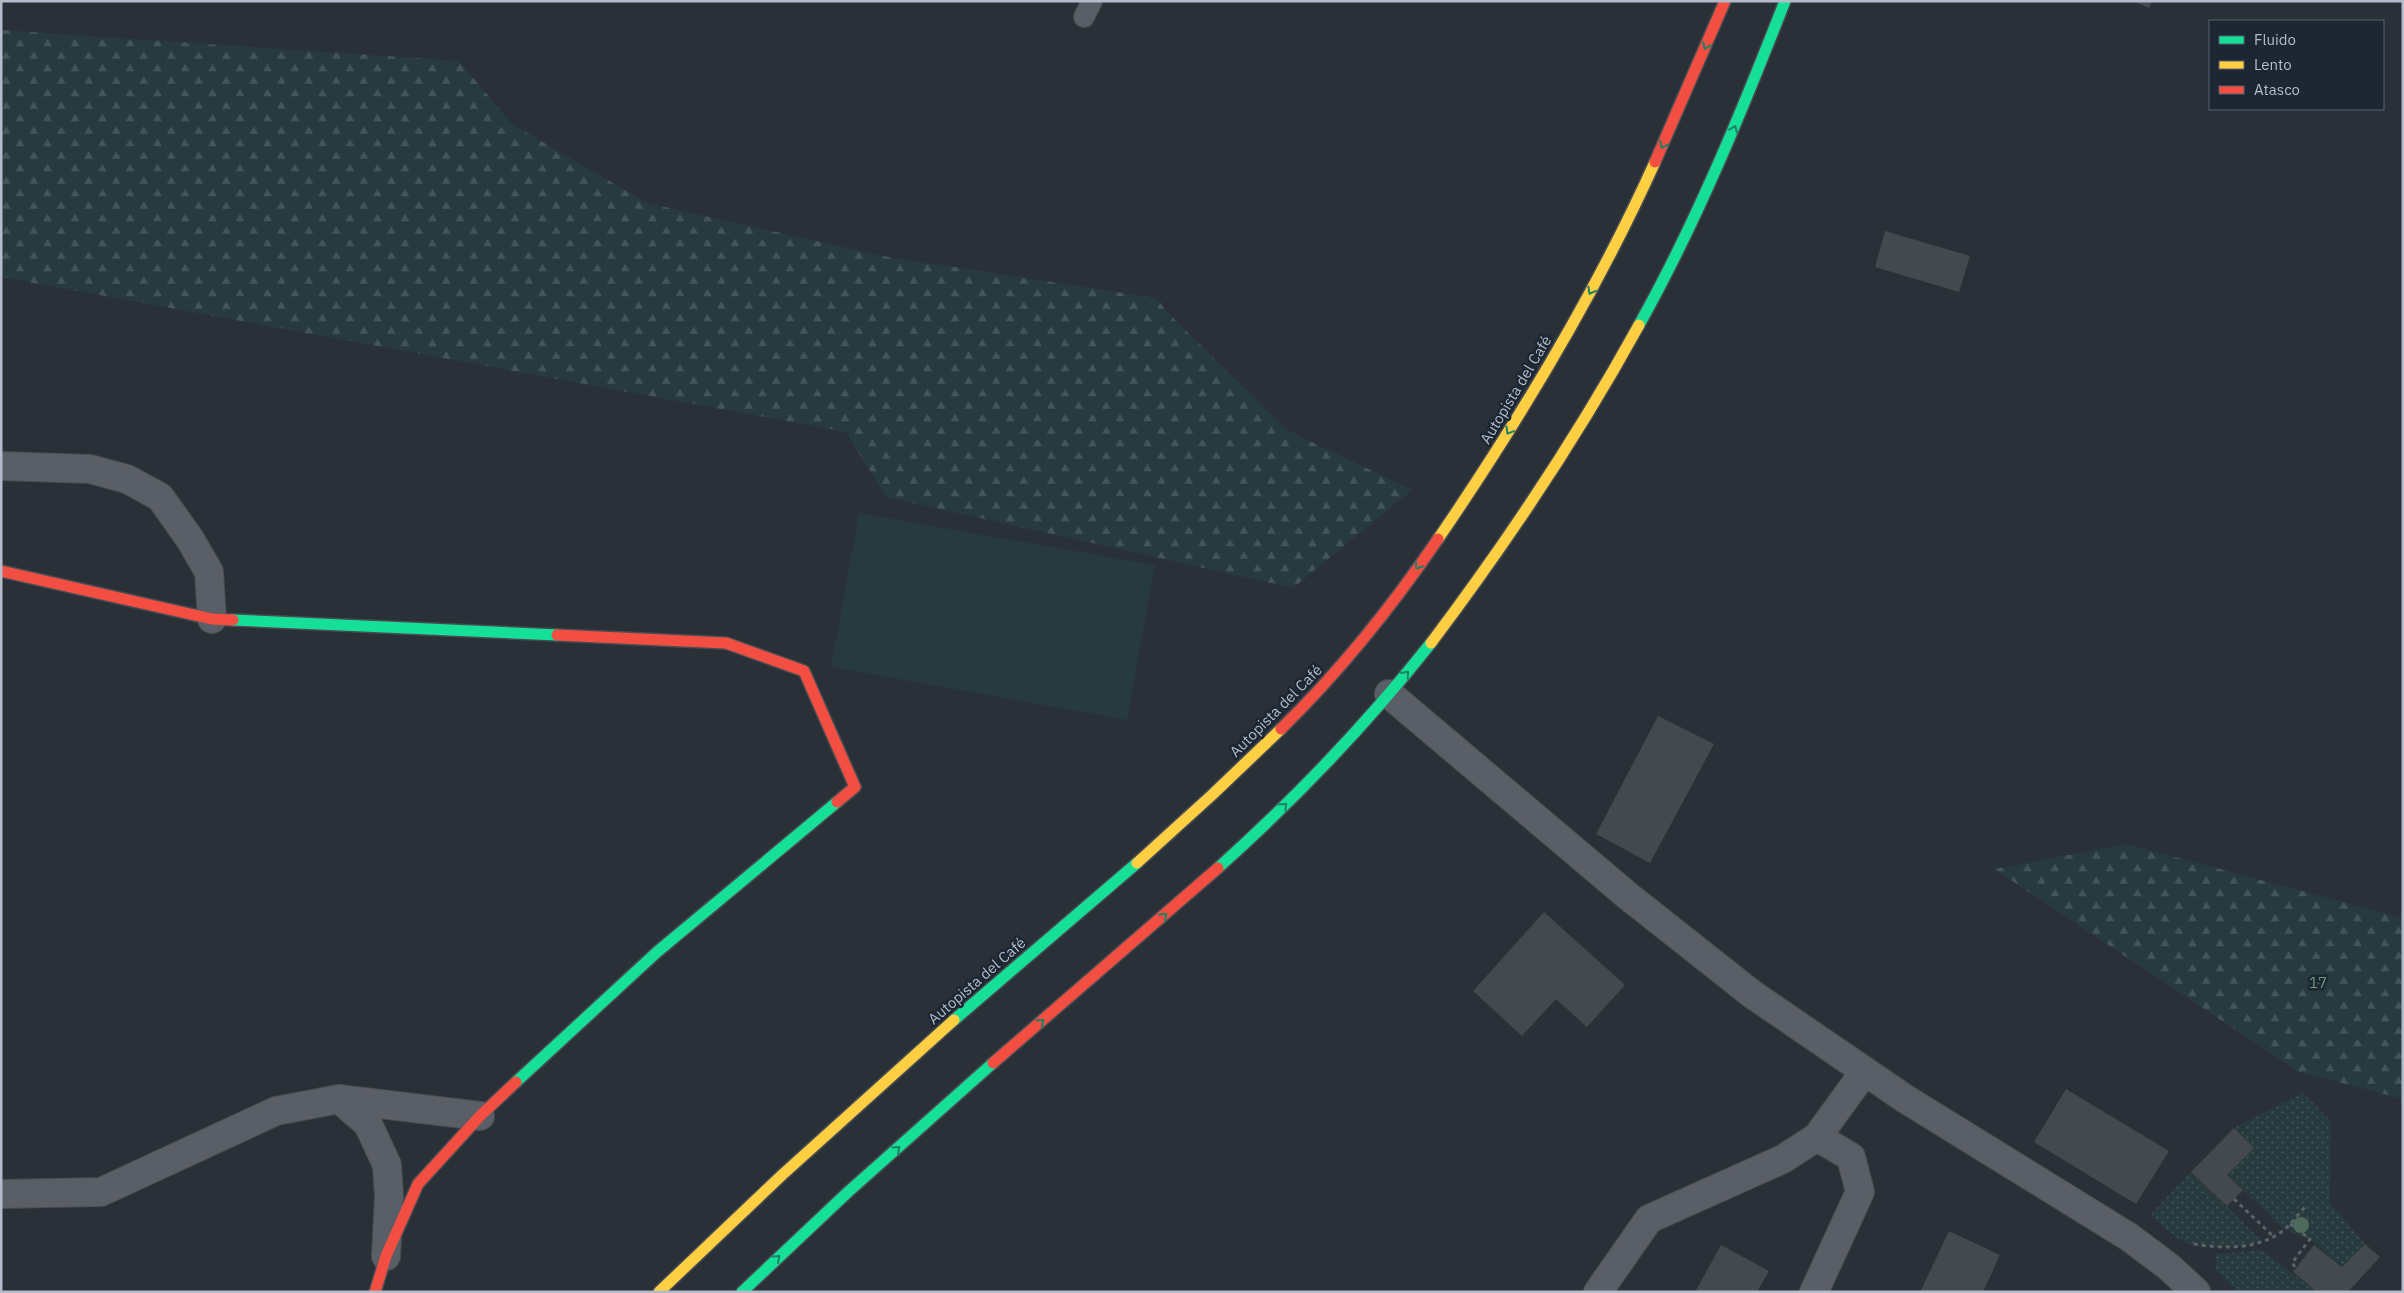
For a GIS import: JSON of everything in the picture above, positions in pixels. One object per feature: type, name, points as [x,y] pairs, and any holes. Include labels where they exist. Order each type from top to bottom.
[{"type":"main road","name":"Autopista del Café","points":[[659,1292],[744,1210],[978,1000],[1178,827],[1272,739],[1341,667],[1437,541],[1500,446],[1555,355],[1601,274],[1641,193],[1684,101],[1725,1]]},
{"type":"main road","points":[[742,1292],[956,1095],[1162,918],[1263,825],[1345,745],[1426,651],[1466,597],[1549,475],[1620,359],[1645,314],[1714,174],[1749,94],[1785,1]]},
{"type":"main road","points":[[1,571],[212,619],[726,643],[804,671],[855,787],[657,952],[480,1116],[418,1184],[386,1256],[375,1292]]},
{"type":"street","points":[[1,466],[90,469],[127,479],[160,497],[190,539],[209,572],[212,619]]},
{"type":"street","points":[[1389,694],[1628,896],[1752,994],[1865,1071],[2059,1196],[2129,1237],[2169,1267],[2196,1292]]},
{"type":"street","points":[[1598,1292],[1649,1219],[1784,1159],[1817,1136],[1865,1071]]},
{"type":"street","points":[[1,1194],[101,1192],[276,1111],[339,1098],[480,1116]]},
{"type":"street","points":[[339,1098],[368,1124],[387,1165],[389,1197],[386,1256]]},
{"type":"street","points":[[1814,1292],[1860,1192],[1851,1157],[1817,1136]]},
{"type":"path","points":[[2234,1199],[2273,1236]]},
{"type":"path","points":[[2184,1242],[2212,1247],[2255,1245],[2285,1230],[2306,1206]]},
{"type":"path","points":[[2290,1224],[2310,1240],[2292,1263],[2296,1268]]},
{"type":"green space","points":[[1,30],[459,61],[512,124],[647,203],[883,256],[1157,298],[1166,311],[1287,430],[1412,490],[1293,588],[886,497],[846,432],[1,277]]},
{"type":"green space","points":[[859,513],[1155,565],[1127,720],[831,667]]},
{"type":"green space","name":"17","points":[[2127,844],[2403,918],[2403,1099],[2299,1072],[1994,869]]},
{"type":"green space","points":[[2303,1093],[2331,1121],[2330,1203],[2365,1244],[2342,1267],[2310,1239],[2285,1230],[2227,1175],[2254,1148],[2234,1128]]},
{"type":"green space","points":[[2191,1172],[2262,1241],[2235,1247],[2212,1247],[2191,1244],[2175,1236],[2150,1215]]},
{"type":"green space","points":[[2261,1250],[2317,1292],[2239,1292],[2216,1270],[2216,1254]]},
{"type":"building","points":[[2133,1],[2152,1],[2149,8]]},
{"type":"building","points":[[1885,231],[1970,256],[1959,292],[1875,267]]},
{"type":"building","points":[[1658,716],[1714,744],[1650,863],[1596,834]]},
{"type":"building","points":[[1544,912],[1625,985],[1587,1027],[1556,999],[1522,1036],[1473,991]]},
{"type":"building","points":[[2066,1089],[2169,1151],[2136,1204],[2034,1142]]},
{"type":"building","points":[[2234,1128],[2254,1148],[2227,1175],[2243,1190],[2227,1206],[2191,1172]]},
{"type":"building","points":[[1949,1231],[2000,1255],[1983,1292],[1920,1292]]},
{"type":"building","points":[[2365,1244],[2380,1257],[2348,1292],[2317,1292],[2293,1272],[2314,1245],[2342,1267]]},
{"type":"building","points":[[1721,1245],[1769,1271],[1757,1292],[1695,1292]]},
{"type":"traffic: fast","points":[[1639,325],[1680,246],[1718,165],[1785,1]]},
{"type":"traffic: fast","points":[[233,620],[557,635]]},
{"type":"traffic: fast","points":[[1218,868],[1275,815],[1329,760],[1381,703],[1431,643]]},
{"type":"traffic: fast","points":[[516,1082],[657,952],[837,802]]},
{"type":"traffic: fast","points":[[954,1020],[1137,863]]},
{"type":"traffic: fast","points":[[742,1292],[848,1192],[993,1063]]},
{"type":"traffic: slow","points":[[1438,539],[1498,448],[1555,355],[1607,260],[1655,162]]},
{"type":"traffic: slow","points":[[1431,643],[1541,488],[1639,325]]},
{"type":"traffic: slow","points":[[1137,863],[1281,729]]},
{"type":"traffic: slow","points":[[659,1292],[782,1175],[954,1020]]},
{"type":"traffic: jam","points":[[1655,162],[1725,1]]},
{"type":"traffic: jam","points":[[1281,729],[1324,685],[1364,638],[1402,590],[1438,539]]},
{"type":"traffic: jam","points":[[1,571],[212,619],[233,620]]},
{"type":"traffic: jam","points":[[557,635],[726,643],[804,671],[855,787],[837,802]]},
{"type":"traffic: jam","points":[[993,1063],[1218,868]]},
{"type":"traffic: jam","points":[[375,1292],[386,1256],[418,1184],[480,1116],[516,1082]]}]
